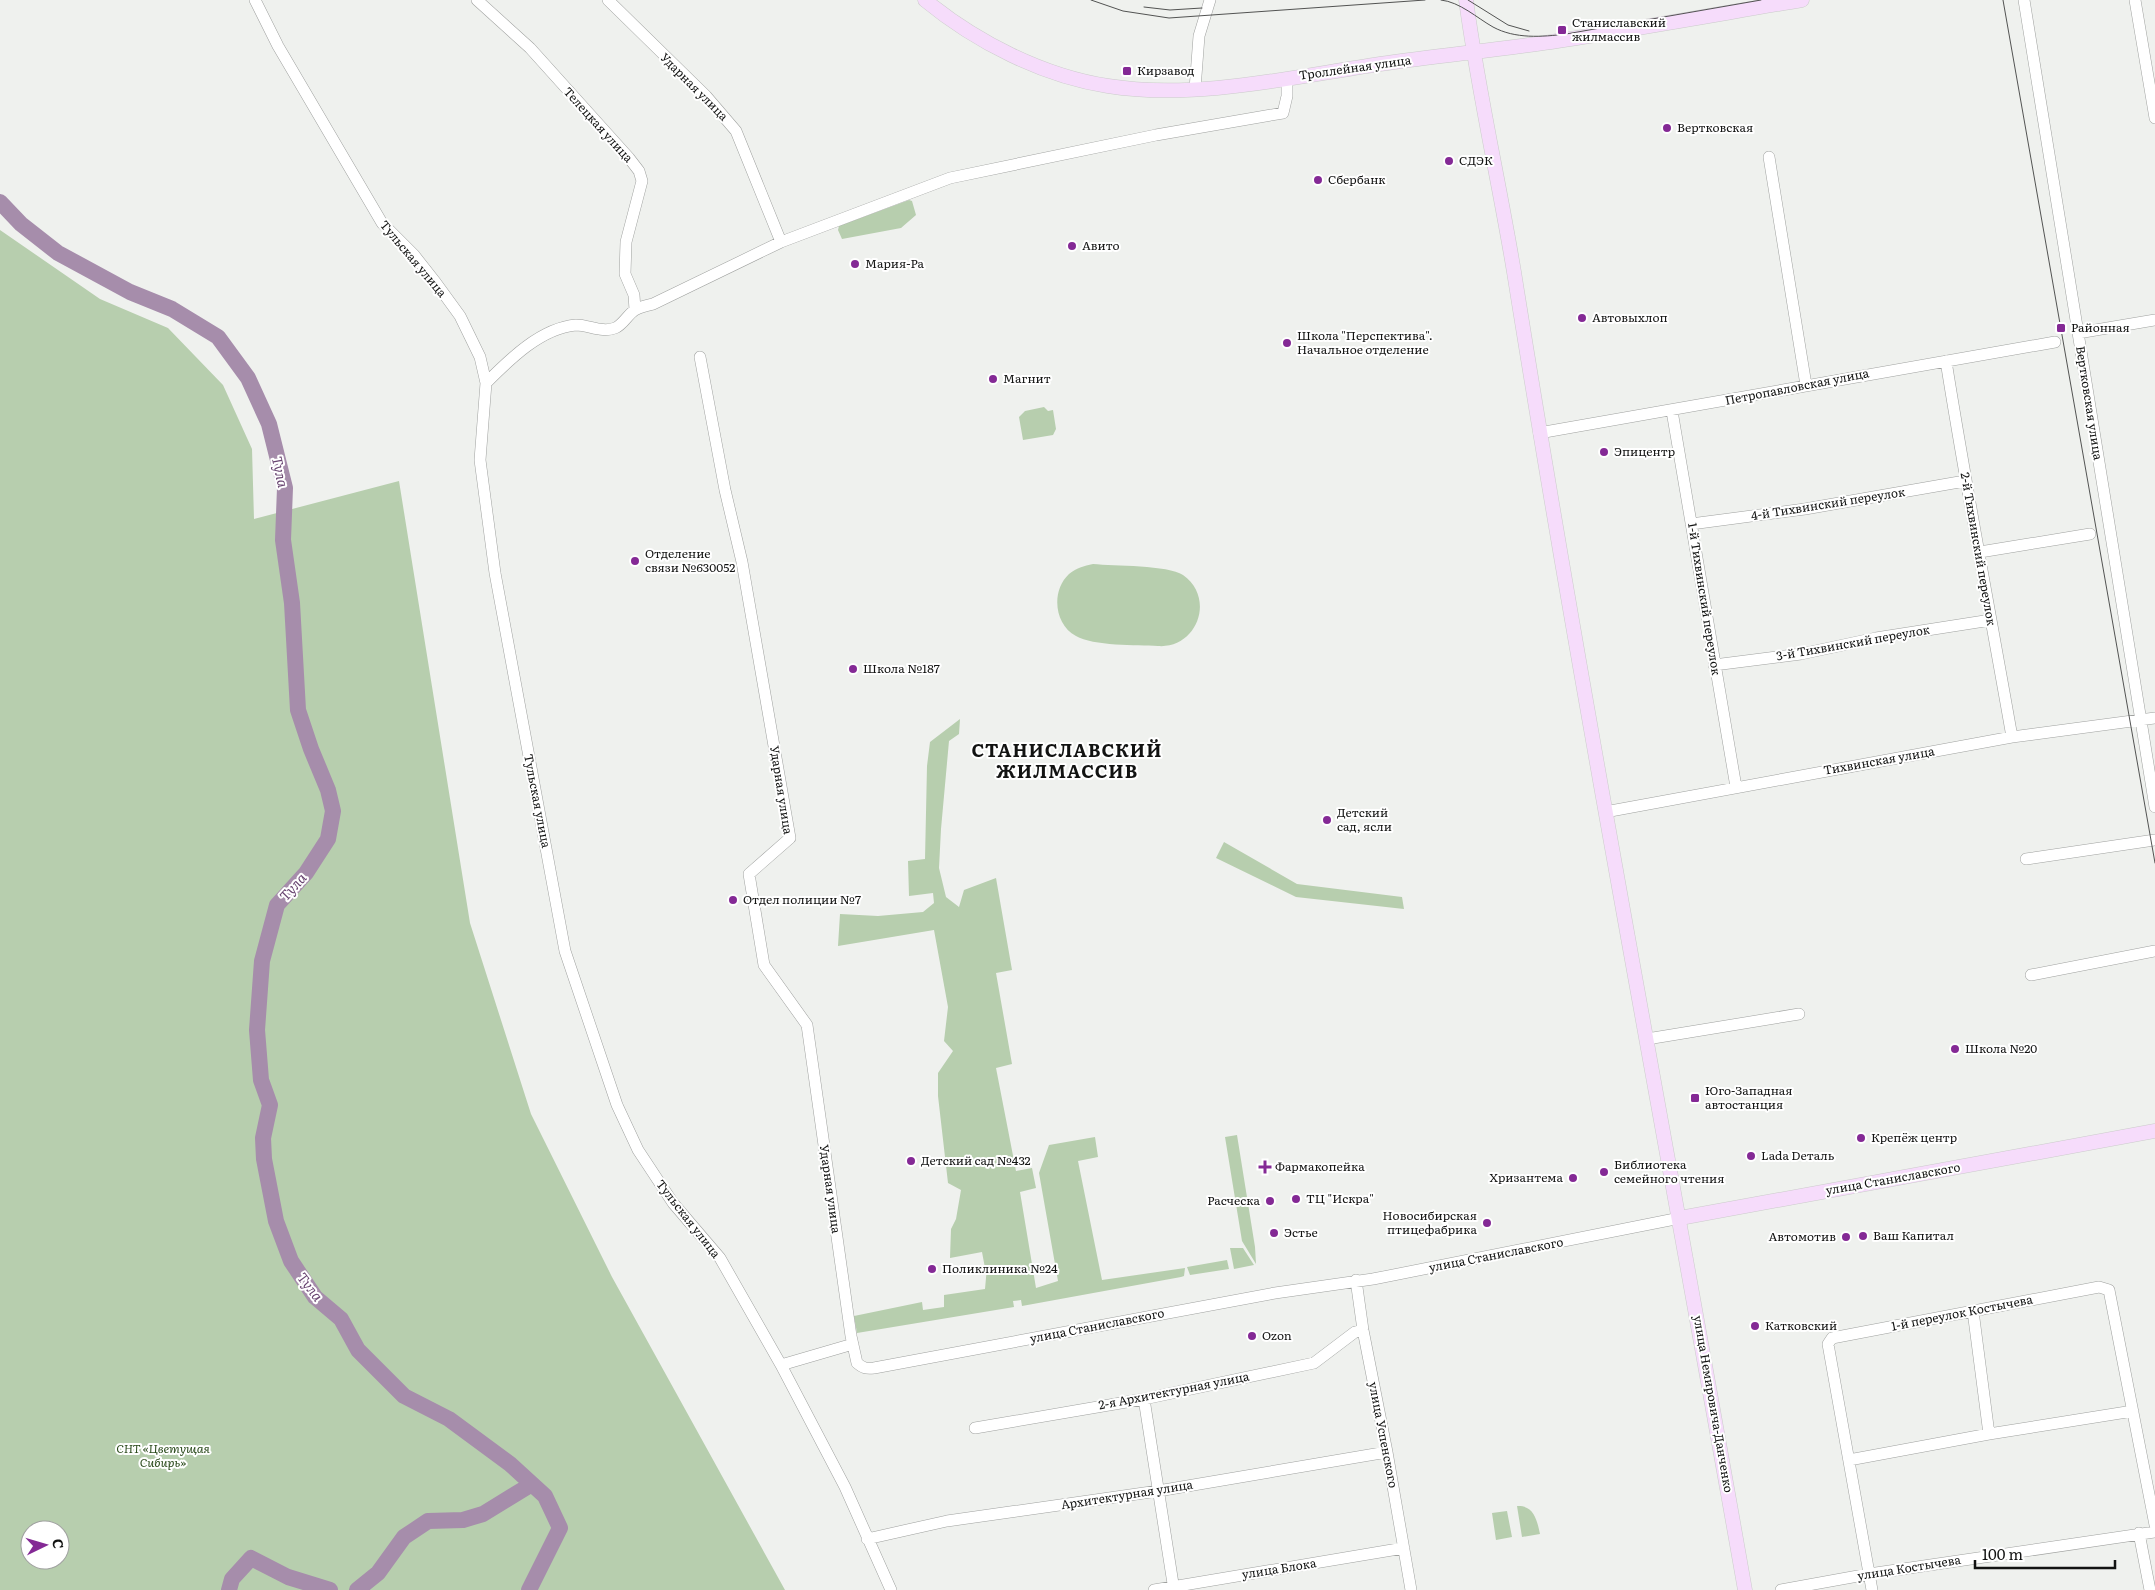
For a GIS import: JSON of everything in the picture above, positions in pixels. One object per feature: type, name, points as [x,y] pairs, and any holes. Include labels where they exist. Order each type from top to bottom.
[{"type":"main road","name":"Троллейная улица","points":[[925,0],[979,37],[1021,58],[1074,79],[1109,86],[1151,90],[1195,88],[1287,78],[1558,41],[1802,0]]},
{"type":"main road","name":"улица Немировича-Данченко","points":[[1466,0],[1500,186],[1605,812],[1680,1218],[1745,1590]]},
{"type":"main road","name":"улица Станиславского","points":[[1680,1218],[2155,1131]]},
{"type":"street","name":"Тульская улица","points":[[255,0],[278,46],[382,223],[414,255],[460,316],[480,357],[486,383],[480,460],[496,573],[565,951],[617,1105],[638,1150],[673,1203],[720,1258],[781,1365],[845,1487],[866,1539],[891,1590]]},
{"type":"street","name":"Телецкая улица","points":[[477,0],[530,48],[639,171],[642,181],[626,242],[626,274],[634,295],[635,310]]},
{"type":"street","name":"Ударная улица","points":[[608,0],[706,96],[736,131],[781,242]]},
{"type":"street","points":[[1195,88],[1199,36],[1210,0]]},
{"type":"street","name":"Вертковская улица","points":[[2024,0],[2155,807]]},
{"type":"street","points":[[2134,0],[2155,118]]},
{"type":"street","points":[[486,383],[507,362],[548,334],[562,328],[578,325],[601,329],[616,328],[635,310],[654,304],[781,242],[950,178],[1156,135],[1283,113],[1287,96],[1287,78]]},
{"type":"street","points":[[1769,157],[1806,385]]},
{"type":"street","points":[[2078,333],[2155,320]]},
{"type":"street","name":"Петропавловская улица","points":[[1540,433],[2054,342]]},
{"type":"street","name":"Ударная улица","points":[[700,357],[725,490],[742,562],[790,838],[748,874],[764,965],[806,1025],[853,1344]]},
{"type":"street","name":"2-й Тихвинский переулок","points":[[1946,361],[1965,481],[1980,552],[2012,737]]},
{"type":"street","name":"1-й Тихвинский переулок","points":[[1672,411],[1736,787]]},
{"type":"street","name":"4-й Тихвинский переулок","points":[[1691,524],[1805,509],[1965,481]]},
{"type":"street","points":[[1980,552],[2090,534]]},
{"type":"street","name":"3-й Тихвинский переулок","points":[[1714,665],[1801,654],[1876,638],[1992,620]]},
{"type":"street","name":"Тихвинская улица","points":[[1605,812],[2012,737],[2155,718]]},
{"type":"street","points":[[2026,859],[2155,840]]},
{"type":"street","points":[[2030,975],[2155,952]]},
{"type":"street","points":[[1647,1039],[1799,1014]]},
{"type":"street","name":"улица Станиславского","points":[[853,1344],[857,1363],[868,1369],[1265,1295],[1356,1280],[1374,1279],[1680,1218]]},
{"type":"street","name":"улица Успенского","points":[[1356,1280],[1363,1330],[1411,1590]]},
{"type":"street","name":"1-й переулок Костычева","points":[[1872,1590],[1828,1344],[1832,1338],[2099,1287],[2109,1290],[2155,1525]]},
{"type":"street","points":[[1973,1310],[1989,1434]]},
{"type":"street","name":"2-я Архитектурная улица","points":[[974,1428],[1144,1399],[1314,1363],[1354,1332],[1363,1330]]},
{"type":"street","points":[[781,1365],[853,1344]]},
{"type":"street","points":[[1144,1399],[1174,1588]]},
{"type":"street","points":[[1850,1460],[1989,1434],[2132,1411]]},
{"type":"street","name":"Архитектурная улица","points":[[866,1539],[947,1521],[1158,1491],[1387,1452]]},
{"type":"street","name":"улица Костычева","points":[[1781,1590],[1869,1574],[2155,1532]]},
{"type":"street","points":[[2139,1533],[2150,1590]]},
{"type":"street","name":"улица Блока","points":[[1154,1590],[1404,1548]]},
{"type":"green space","points":[[909,200],[912,201],[916,215],[901,228],[842,239],[838,230],[839,226]]},
{"type":"green space","name":"СНТ «Цветущая Сибирь»","points":[[0,230],[100,299],[168,328],[223,385],[252,449],[254,519],[399,481],[470,923],[531,1114],[612,1277],[785,1590],[0,1590]]},
{"type":"green space","points":[[1044,407],[1048,411],[1053,410],[1056,429],[1053,435],[1023,440],[1019,417],[1025,411]]},
{"type":"green space","points":[[1093,564],[1166,569],[1183,575],[1193,585],[1198,596],[1200,608],[1198,620],[1192,631],[1172,645],[1158,646],[1093,642],[1076,636],[1063,624],[1059,616],[1059,589],[1069,574]]},
{"type":"green space","points":[[960,719],[959,734],[949,741],[939,868],[946,897],[959,907],[964,890],[996,878],[1012,970],[996,973],[1012,1064],[996,1068],[1016,1171],[1032,1168],[1036,1188],[1020,1192],[1036,1288],[1058,1281],[1039,1173],[1049,1145],[1095,1137],[1098,1157],[1078,1161],[1102,1280],[1185,1268],[1184,1276],[1022,1306],[1021,1300],[1013,1301],[1014,1307],[857,1333],[854,1316],[922,1302],[923,1310],[944,1307],[944,1295],[985,1289],[987,1267],[985,1268],[982,1252],[950,1258],[951,1229],[956,1219],[961,1190],[948,1183],[938,1096],[938,1073],[953,1051],[944,1041],[948,1007],[934,930],[838,946],[840,914],[878,916],[923,912],[934,903],[933,893],[909,896],[908,861],[925,859],[927,766],[930,742]]},
{"type":"green space","points":[[1224,842],[1297,884],[1402,897],[1404,909],[1296,897],[1216,858]]},
{"type":"green space","points":[[1237,1135],[1256,1264],[1242,1241],[1225,1137]]},
{"type":"green space","points":[[1230,1248],[1243,1248],[1254,1265],[1234,1269]]},
{"type":"green space","points":[[1227,1260],[1229,1269],[1190,1275],[1187,1267]]},
{"type":"green space","points":[[1517,1506],[1523,1506],[1534,1514],[1540,1534],[1522,1537]]},
{"type":"green space","points":[[1507,1511],[1512,1537],[1496,1540],[1492,1513]]},
{"type":"waterway","name":"Тула","points":[[0,202],[21,224],[58,253],[130,292],[172,309],[218,337],[248,378],[269,424],[285,488],[283,540],[292,603],[298,710],[311,749],[328,790],[333,811],[328,839],[306,873],[277,905],[262,961],[257,1030],[261,1080],[270,1105],[263,1138],[264,1159],[276,1221],[291,1261],[315,1297],[341,1319],[358,1350],[404,1396],[449,1419],[510,1464],[545,1496],[560,1528],[529,1590]]},
{"type":"waterway","points":[[357,1590],[378,1573],[404,1537],[428,1521],[463,1520],[483,1514],[532,1484]]},
{"type":"waterway","points":[[229,1590],[232,1579],[251,1558],[288,1577],[330,1590]]},
{"type":"tram line","points":[[1091,0],[1123,11],[1169,18],[1425,0]]},
{"type":"tram line","points":[[1441,0],[1462,7],[1501,31],[1510,34],[1538,36],[1566,34],[1761,0]]},
{"type":"tram line","points":[[1468,0],[1508,25],[1529,31]]},
{"type":"tram line","points":[[2003,0],[2155,863]]},
{"type":"tram line","points":[[1144,7],[1170,10],[1202,8]]},
{"type":"place","name":"Станиславский жилмассив","points":[[1562,30]]},
{"type":"place","name":"Кирзавод","points":[[1127,71]]},
{"type":"place","name":"Вертковская","points":[[1667,128]]},
{"type":"place","name":"СДЭК","points":[[1449,161]]},
{"type":"place","name":"Сбербанк","points":[[1318,180]]},
{"type":"place","name":"Авито","points":[[1072,246]]},
{"type":"place","name":"Мария-Ра","points":[[855,264]]},
{"type":"place","name":"Автовыхлоп","points":[[1582,318]]},
{"type":"place","name":"Районная","points":[[2061,328]]},
{"type":"place","name":"Школа \"Перспектива\". Начальное отделение","points":[[1287,343]]},
{"type":"place","name":"Магнит","points":[[993,379]]},
{"type":"place","name":"Эпицентр","points":[[1604,452]]},
{"type":"place","name":"Отделение связи №630052","points":[[635,561]]},
{"type":"place","name":"Школа №187","points":[[853,669]]},
{"type":"place","name":"Детский сад, ясли","points":[[1327,820]]},
{"type":"place","name":"Отдел полиции №7","points":[[733,900]]},
{"type":"place","name":"Школа №20","points":[[1955,1049]]},
{"type":"place","name":"Юго-Западная автостанция","points":[[1695,1098]]},
{"type":"place","name":"Крепёж центр","points":[[1861,1138]]},
{"type":"place","name":"Lada Dеталь","points":[[1751,1156]]},
{"type":"place","name":"Детский сад №432","points":[[911,1161]]},
{"type":"place","name":"Фармакопейка","points":[[1265,1167]]},
{"type":"place","name":"Библиотека семейного чтения","points":[[1604,1172]]},
{"type":"place","name":"Хризантема","points":[[1573,1178]]},
{"type":"place","name":"ТЦ \"Искра\"","points":[[1296,1199]]},
{"type":"place","name":"Расческа","points":[[1270,1201]]},
{"type":"place","name":"Новосибирская птицефабрика","points":[[1487,1223]]},
{"type":"place","name":"Эстье","points":[[1274,1233]]},
{"type":"place","name":"Ваш Капитал","points":[[1863,1236]]},
{"type":"place","name":"Автомотив","points":[[1846,1237]]},
{"type":"place","name":"Поликлиника №24","points":[[932,1269]]},
{"type":"place","name":"Катковский","points":[[1755,1326]]},
{"type":"place","name":"Ozon","points":[[1252,1336]]},
{"type":"district","name":"СТАНИСЛАВСКИЙ ЖИЛМАССИВ","points":[[1067,761]]}]
